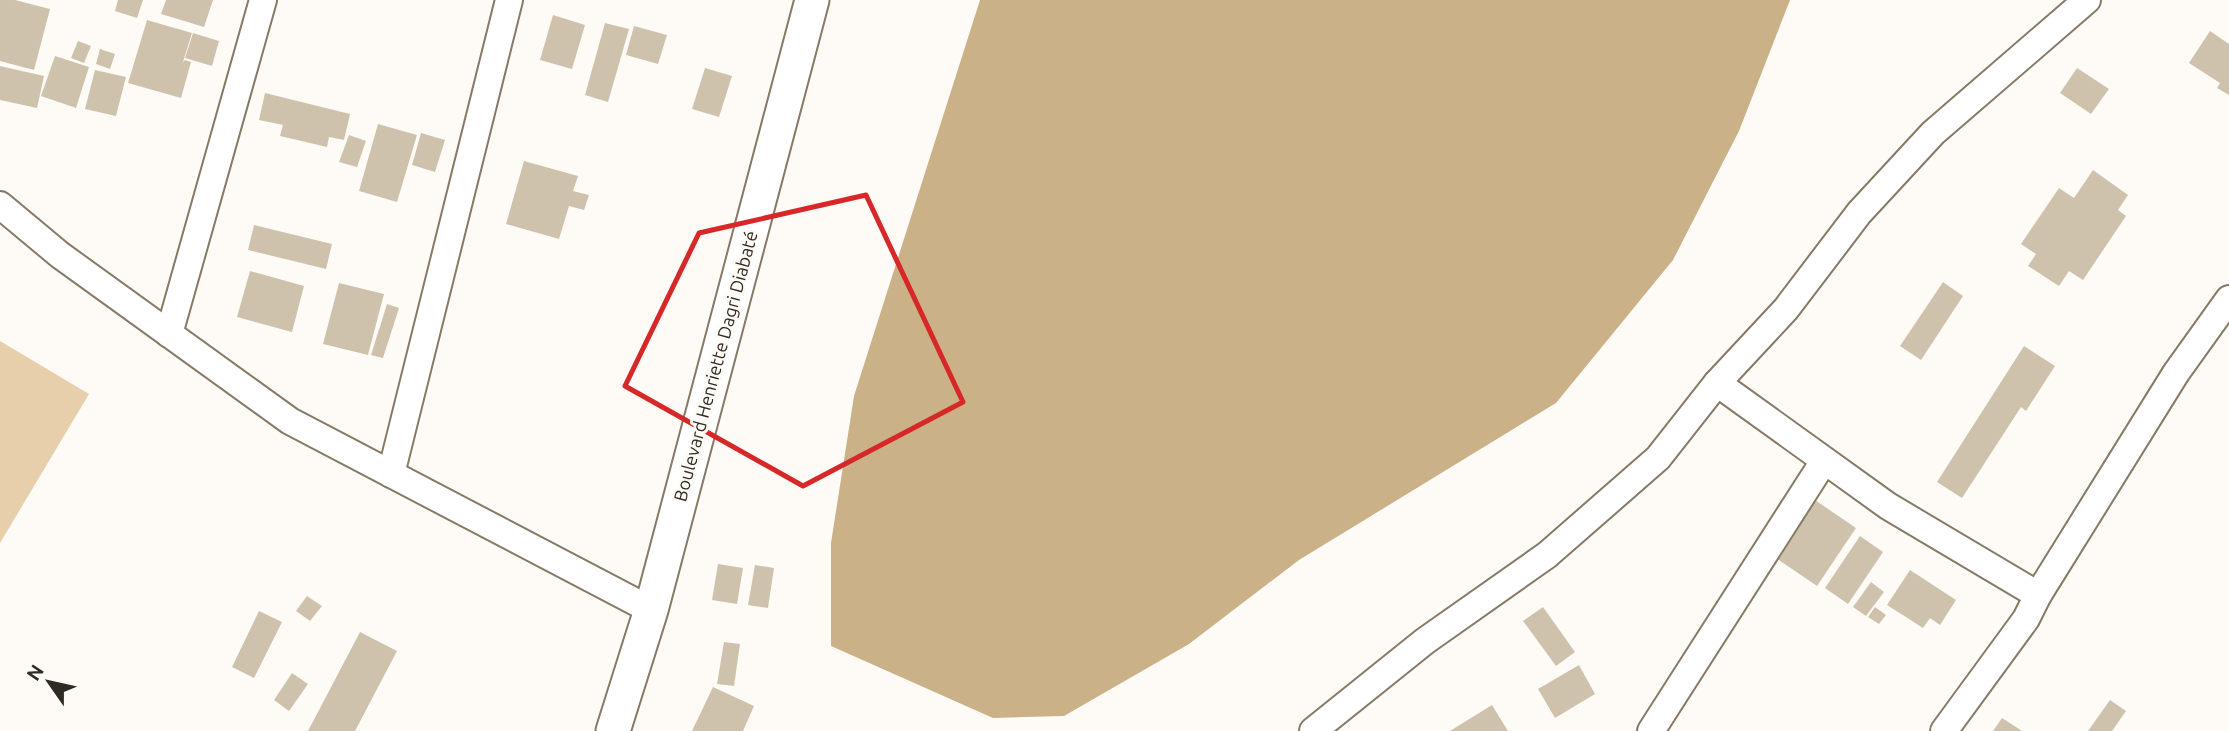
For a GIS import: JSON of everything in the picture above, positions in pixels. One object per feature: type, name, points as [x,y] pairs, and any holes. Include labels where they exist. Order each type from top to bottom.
[{"type":"main road","name":"Boulevard Henriette Dagri Diabaté","points":[[613,731],[651,610],[812,0]]},
{"type":"street","points":[[169,334],[263,0]]},
{"type":"street","points":[[391,474],[509,0]]},
{"type":"street","points":[[1313,731],[1425,641],[1558,546],[1658,458],[1717,383],[1786,309],[1859,212],[1933,133],[2087,0]]},
{"type":"street","points":[[0,205],[60,255],[290,421],[651,610]]},
{"type":"street","points":[[1944,731],[2026,619],[2038,595],[2176,373],[2229,299]]},
{"type":"street","points":[[1717,383],[1888,506],[2038,595]]},
{"type":"street","points":[[1651,731],[1824,461]]},
{"type":"highlighted area","points":[[866,195],[963,402],[803,486],[625,386],[699,233]]},
{"type":"shaded area","points":[[980,0],[1790,0],[1739,131],[1673,260],[1556,403],[1299,560],[1189,644],[1064,716],[993,718],[831,646],[831,543],[854,396]]},
{"type":"shaded area","points":[[0,341],[89,394],[0,543]]},
{"type":"building","points":[[0,0],[15,0],[50,9],[34,70],[0,61]]},
{"type":"building","points":[[118,0],[143,0],[137,18],[115,11]]},
{"type":"building","points":[[166,0],[213,0],[204,27],[161,14]]},
{"type":"building","points":[[553,15],[585,25],[572,69],[540,60]]},
{"type":"building","points":[[147,20],[192,33],[183,62],[191,62],[181,98],[128,83]]},
{"type":"building","points":[[605,23],[629,29],[608,102],[585,95]]},
{"type":"building","points":[[634,26],[667,35],[658,64],[626,55]]},
{"type":"building","points":[[2210,31],[2229,44],[2229,95],[2217,88],[2220,83],[2189,63]]},
{"type":"building","points":[[193,33],[219,41],[212,66],[185,58]]},
{"type":"building","points":[[78,41],[91,46],[84,63],[71,58]]},
{"type":"building","points":[[100,49],[115,54],[110,69],[96,64]]},
{"type":"building","points":[[55,56],[89,67],[76,108],[41,96]]},
{"type":"building","points":[[0,66],[44,76],[37,108],[0,100]]},
{"type":"building","points":[[705,68],[732,76],[719,117],[692,109]]},
{"type":"building","points":[[2077,68],[2109,89],[2091,114],[2060,93]]},
{"type":"building","points":[[95,70],[126,77],[116,116],[85,109]]},
{"type":"building","points":[[265,93],[350,114],[344,140],[329,137],[327,147],[280,136],[283,125],[259,120]]},
{"type":"building","points":[[378,124],[417,135],[397,202],[359,191]]},
{"type":"building","points":[[421,133],[445,140],[435,172],[412,165]]},
{"type":"building","points":[[349,135],[366,141],[357,167],[339,162]]},
{"type":"building","points":[[524,161],[578,176],[573,191],[589,195],[584,210],[569,206],[559,239],[506,224]]},
{"type":"building","points":[[2093,170],[2128,195],[2118,210],[2126,216],[2083,280],[2069,271],[2059,286],[2028,266],[2036,254],[2021,244],[2059,188],[2074,198]]},
{"type":"building","points":[[254,225],[332,244],[326,269],[248,250]]},
{"type":"building","points":[[250,271],[304,286],[292,332],[237,317]]},
{"type":"building","points":[[1943,282],[1963,296],[1921,360],[1900,346]]},
{"type":"building","points":[[339,283],[384,294],[368,355],[323,344]]},
{"type":"building","points":[[387,304],[399,308],[383,358],[371,355]]},
{"type":"building","points":[[2024,346],[2055,366],[2026,411],[2021,407],[1962,498],[1937,482]]},
{"type":"building","points":[[1812,498],[1856,528],[1817,586],[1773,556]]},
{"type":"building","points":[[1860,536],[1883,552],[1848,604],[1825,588]]},
{"type":"building","points":[[718,564],[743,568],[737,604],[712,600]]},
{"type":"building","points":[[755,565],[774,568],[768,608],[748,605]]},
{"type":"building","points":[[1910,570],[1956,600],[1940,625],[1930,618],[1923,628],[1887,605]]},
{"type":"building","points":[[1871,582],[1884,592],[1866,616],[1853,607]]},
{"type":"building","points":[[307,596],[322,606],[310,621],[296,611]]},
{"type":"building","points":[[1543,607],[1575,652],[1556,666],[1523,621]]},
{"type":"building","points":[[1875,607],[1886,615],[1879,624],[1868,617]]},
{"type":"building","points":[[259,611],[282,622],[254,678],[232,667]]},
{"type":"building","points":[[360,632],[397,651],[355,731],[308,731]]},
{"type":"building","points":[[724,642],[740,644],[734,686],[717,684]]},
{"type":"building","points":[[1579,665],[1595,694],[1555,718],[1538,689]]},
{"type":"building","points":[[292,673],[308,684],[289,711],[274,700]]},
{"type":"building","points":[[713,687],[754,706],[743,731],[692,731]]},
{"type":"building","points":[[2110,700],[2126,711],[2112,731],[2088,731]]},
{"type":"building","points":[[1492,705],[1508,731],[1450,731]]},
{"type":"building","points":[[2002,718],[2022,731],[1993,731]]}]
